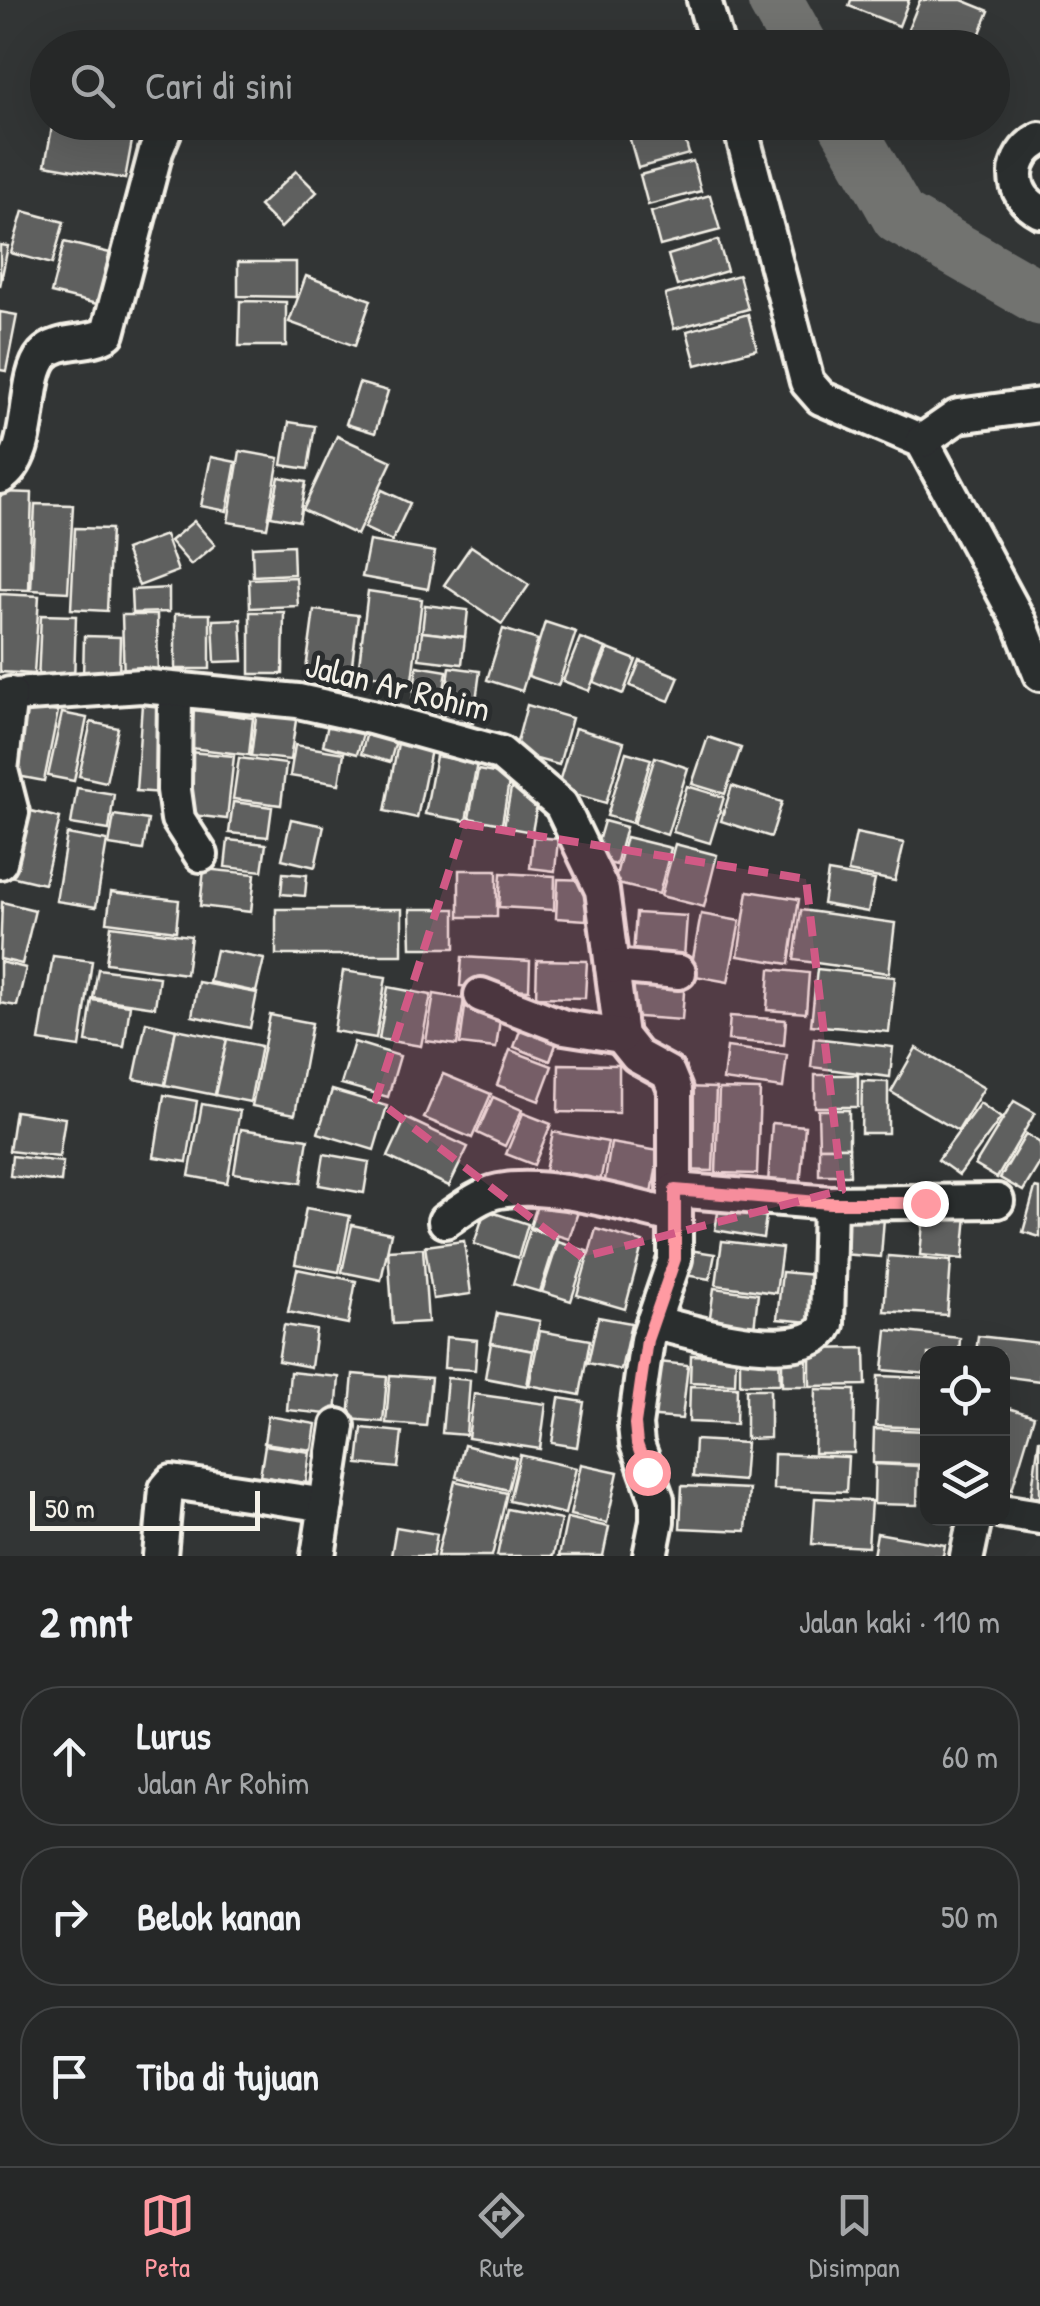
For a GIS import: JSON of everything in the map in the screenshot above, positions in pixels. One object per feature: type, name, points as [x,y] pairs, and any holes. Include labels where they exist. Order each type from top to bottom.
[{"type":"street","points":[[704,0],[713,30]]},
{"type":"street","points":[[0,477],[15,465],[40,358],[53,346],[96,340],[108,333],[161,140]]},
{"type":"street","points":[[744,140],[807,382],[820,398],[922,441],[1030,623],[1040,674]]},
{"type":"street","points":[[1040,140],[1019,158],[1015,178],[1024,200],[1040,211]]},
{"type":"street","points":[[922,441],[958,416],[1040,405]]},
{"type":"street","name":"Jalan Ar Rohim","points":[[5,695],[141,686],[298,701],[371,716],[500,753],[562,805],[602,890],[621,1036]]},
{"type":"street","points":[[175,690],[174,790],[178,819],[201,855]]},
{"type":"street","points":[[0,862],[12,813],[1,770],[5,695]]},
{"type":"street","points":[[612,966],[678,972]]},
{"type":"street","points":[[482,995],[564,1026],[621,1036],[637,1056],[668,1073],[675,1090],[675,1259],[652,1322],[635,1424],[637,1444],[657,1499],[650,1556]]},
{"type":"street","points":[[445,1221],[475,1200],[519,1190],[675,1204],[997,1201]]},
{"type":"street","points":[[652,1322],[723,1342],[798,1343],[816,1338],[827,1324],[830,1203]]},
{"type":"street","points":[[318,1556],[338,1426]]},
{"type":"street","points":[[160,1556],[166,1489],[172,1482],[326,1506]]},
{"type":"street","points":[[1010,1512],[1040,1517]]},
{"type":"street","points":[[967,1556],[973,1526]]},
{"type":"highlighted area","points":[[464,824],[806,879],[842,1190],[582,1257],[376,1099]]},
{"type":"building","points":[[851,0],[909,0],[899,26],[849,6]]},
{"type":"building","points":[[920,0],[962,0],[989,11],[981,30],[908,30]]},
{"type":"building","points":[[50,140],[132,140],[125,179],[45,165]]},
{"type":"building","points":[[630,140],[685,140],[689,154],[638,168]]},
{"type":"building","points":[[693,161],[701,191],[648,205],[640,175]]},
{"type":"building","points":[[296,171],[317,192],[281,228],[259,206]]},
{"type":"building","points":[[710,195],[720,230],[660,246],[651,212]]},
{"type":"building","points":[[23,211],[64,222],[52,264],[11,253]]},
{"type":"building","points":[[718,240],[727,271],[677,286],[668,255]]},
{"type":"building","points":[[64,242],[110,253],[97,304],[51,293]]},
{"type":"building","points":[[0,245],[8,246],[0,286]]},
{"type":"building","points":[[238,262],[296,262],[296,297],[238,296]]},
{"type":"building","points":[[739,275],[748,309],[674,329],[665,295]]},
{"type":"building","points":[[306,276],[371,300],[355,346],[289,322]]},
{"type":"building","points":[[240,301],[286,302],[286,346],[239,346]]},
{"type":"building","points":[[0,312],[17,315],[6,371],[0,370]]},
{"type":"building","points":[[748,314],[757,349],[696,365],[687,331]]},
{"type":"building","points":[[359,383],[388,391],[375,433],[346,424]]},
{"type":"building","points":[[289,422],[315,426],[308,469],[282,465]]},
{"type":"building","points":[[337,436],[392,461],[357,535],[303,510]]},
{"type":"building","points":[[240,451],[279,458],[267,528],[228,522]]},
{"type":"building","points":[[211,457],[236,462],[227,511],[201,506]]},
{"type":"building","points":[[279,477],[306,482],[299,521],[271,516]]},
{"type":"building","points":[[382,490],[410,503],[392,541],[364,528]]},
{"type":"building","points":[[0,492],[32,493],[29,590],[0,589]]},
{"type":"building","points":[[35,504],[73,505],[68,592],[31,590]]},
{"type":"building","points":[[194,521],[215,545],[191,565],[170,541]]},
{"type":"building","points":[[75,528],[111,529],[107,611],[71,609]]},
{"type":"building","points":[[165,535],[178,571],[139,586],[125,550]]},
{"type":"building","points":[[369,541],[435,552],[428,589],[362,577]]},
{"type":"building","points":[[293,545],[294,574],[253,576],[252,547]]},
{"type":"building","points":[[471,546],[529,585],[502,624],[444,585]]},
{"type":"building","points":[[296,577],[298,606],[250,608],[249,579]]},
{"type":"building","points":[[169,588],[169,612],[132,613],[131,590]]},
{"type":"building","points":[[368,591],[422,599],[412,680],[358,673]]},
{"type":"building","points":[[0,594],[39,596],[34,674],[0,672]]},
{"type":"building","points":[[425,605],[468,610],[465,637],[422,632]]},
{"type":"building","points":[[314,610],[358,615],[349,690],[304,685]]},
{"type":"building","points":[[250,612],[284,612],[283,674],[250,674]]},
{"type":"building","points":[[175,614],[210,614],[210,669],[175,669]]},
{"type":"building","points":[[41,615],[76,616],[74,683],[38,681]]},
{"type":"building","points":[[122,615],[157,615],[158,680],[124,680]]},
{"type":"building","points":[[241,619],[243,661],[215,662],[213,620]]},
{"type":"building","points":[[545,622],[576,632],[558,686],[528,676]]},
{"type":"building","points":[[503,629],[538,640],[522,691],[487,680]]},
{"type":"building","points":[[422,632],[465,637],[462,664],[419,659]]},
{"type":"building","points":[[84,636],[120,637],[119,679],[83,678]]},
{"type":"building","points":[[580,638],[606,648],[589,691],[563,681]]},
{"type":"building","points":[[608,649],[636,660],[623,694],[594,682]]},
{"type":"building","points":[[640,661],[679,677],[669,701],[630,686]]},
{"type":"building","points":[[417,666],[447,671],[440,717],[411,713]]},
{"type":"building","points":[[450,667],[480,671],[473,723],[443,719]]},
{"type":"building","points":[[142,704],[170,706],[163,793],[136,791]]},
{"type":"building","points":[[21,705],[58,712],[44,781],[7,774]]},
{"type":"building","points":[[527,705],[572,718],[559,765],[514,753]]},
{"type":"building","points":[[257,709],[297,714],[290,760],[251,756]]},
{"type":"building","points":[[194,710],[253,718],[249,755],[190,748]]},
{"type":"building","points":[[62,713],[87,718],[74,781],[48,776]]},
{"type":"building","points":[[330,717],[365,727],[357,754],[323,745]]},
{"type":"building","points":[[91,722],[118,728],[106,782],[79,776]]},
{"type":"building","points":[[575,728],[624,742],[606,803],[557,789]]},
{"type":"building","points":[[368,729],[397,737],[390,762],[361,754]]},
{"type":"building","points":[[708,737],[741,748],[725,794],[692,784]]},
{"type":"building","points":[[399,738],[432,745],[417,818],[385,811]]},
{"type":"building","points":[[295,745],[344,753],[339,784],[290,776]]},
{"type":"building","points":[[189,752],[234,756],[227,819],[183,814]]},
{"type":"building","points":[[626,752],[651,759],[632,823],[607,816]]},
{"type":"building","points":[[436,756],[477,763],[466,821],[425,814]]},
{"type":"building","points":[[655,757],[688,768],[667,835],[634,824]]},
{"type":"building","points":[[239,758],[286,764],[281,805],[233,799]]},
{"type":"building","points":[[478,770],[510,776],[502,824],[469,818]]},
{"type":"building","points":[[687,786],[724,797],[710,843],[673,832]]},
{"type":"building","points":[[732,786],[782,802],[771,837],[721,821]]},
{"type":"building","points":[[77,788],[114,794],[109,830],[71,824]]},
{"type":"building","points":[[511,789],[539,794],[532,832],[504,827]]},
{"type":"building","points":[[233,802],[272,807],[268,837],[229,833]]},
{"type":"building","points":[[18,808],[60,818],[44,884],[2,874]]},
{"type":"building","points":[[114,815],[148,820],[143,850],[109,845]]},
{"type":"building","points":[[291,819],[324,826],[315,867],[282,859]]},
{"type":"building","points":[[604,821],[626,827],[616,865],[593,859]]},
{"type":"building","points":[[856,833],[904,843],[895,881],[848,872]]},
{"type":"building","points":[[67,834],[107,841],[96,907],[56,901]]},
{"type":"building","points":[[533,837],[558,839],[555,871],[530,868]]},
{"type":"building","points":[[626,837],[671,848],[659,894],[614,883]]},
{"type":"building","points":[[228,840],[266,844],[262,871],[225,867]]},
{"type":"building","points":[[675,844],[717,855],[704,907],[661,896]]},
{"type":"building","points":[[204,869],[255,874],[251,912],[200,906]]},
{"type":"building","points":[[459,870],[497,870],[497,917],[459,917]]},
{"type":"building","points":[[828,872],[875,880],[868,912],[823,904]]},
{"type":"building","points":[[283,873],[307,875],[305,896],[281,894]]},
{"type":"building","points":[[501,873],[555,876],[554,910],[499,907]]},
{"type":"building","points":[[558,879],[588,880],[586,920],[556,918]]},
{"type":"building","points":[[748,891],[799,899],[789,964],[738,956]]},
{"type":"building","points":[[111,892],[179,900],[176,931],[107,922]]},
{"type":"building","points":[[2,902],[35,910],[22,964],[0,959]]},
{"type":"building","points":[[276,909],[402,909],[402,955],[276,955]]},
{"type":"building","points":[[410,909],[455,909],[455,948],[411,948]]},
{"type":"building","points":[[801,910],[895,923],[889,973],[794,960]]},
{"type":"building","points":[[636,913],[687,916],[684,958],[633,955]]},
{"type":"building","points":[[701,914],[740,921],[728,982],[690,975]]},
{"type":"building","points":[[111,926],[191,936],[186,974],[106,963]]},
{"type":"building","points":[[216,950],[264,959],[256,992],[209,982]]},
{"type":"building","points":[[53,956],[92,961],[80,1047],[39,1041]]},
{"type":"building","points":[[462,957],[530,961],[529,990],[460,986]]},
{"type":"building","points":[[537,960],[587,961],[585,998],[536,997]]},
{"type":"building","points":[[0,962],[26,968],[17,1006],[0,1003]]},
{"type":"building","points":[[98,969],[159,977],[155,1007],[93,998]]},
{"type":"building","points":[[770,969],[809,973],[806,1013],[767,1010]]},
{"type":"building","points":[[817,969],[895,977],[889,1032],[811,1025]]},
{"type":"building","points":[[343,971],[386,977],[376,1038],[334,1031]]},
{"type":"building","points":[[627,975],[685,979],[682,1020],[625,1016]]},
{"type":"building","points":[[198,982],[257,993],[250,1028],[192,1016]]},
{"type":"building","points":[[388,987],[431,995],[421,1046],[379,1039]]},
{"type":"building","points":[[434,994],[464,999],[457,1045],[426,1041]]},
{"type":"building","points":[[92,1000],[130,1005],[124,1047],[86,1042]]},
{"type":"building","points":[[466,1000],[502,1005],[496,1048],[460,1044]]},
{"type":"building","points":[[270,1015],[312,1023],[295,1114],[252,1106]]},
{"type":"building","points":[[730,1016],[786,1020],[784,1045],[728,1040]]},
{"type":"building","points":[[146,1022],[176,1029],[165,1085],[134,1079]]},
{"type":"building","points":[[523,1022],[559,1036],[550,1061],[514,1047]]},
{"type":"building","points":[[176,1029],[227,1039],[215,1095],[165,1085]]},
{"type":"building","points":[[814,1038],[893,1047],[890,1077],[811,1067]]},
{"type":"building","points":[[227,1039],[261,1046],[250,1102],[215,1095]]},
{"type":"building","points":[[354,1042],[400,1056],[388,1097],[341,1084]]},
{"type":"building","points":[[727,1047],[787,1055],[783,1088],[723,1080]]},
{"type":"building","points":[[916,1048],[984,1088],[958,1131],[891,1092]]},
{"type":"building","points":[[510,1050],[552,1066],[539,1101],[497,1085]]},
{"type":"building","points":[[559,1064],[619,1065],[619,1113],[558,1112]]},
{"type":"building","points":[[443,1074],[491,1094],[472,1138],[424,1118]]},
{"type":"building","points":[[815,1075],[858,1075],[858,1107],[815,1107]]},
{"type":"building","points":[[862,1081],[888,1082],[888,1133],[861,1133]]},
{"type":"building","points":[[681,1087],[716,1088],[713,1171],[678,1170]]},
{"type":"building","points":[[719,1089],[760,1090],[757,1174],[716,1173]]},
{"type":"building","points":[[332,1090],[387,1106],[374,1150],[318,1133]]},
{"type":"building","points":[[164,1095],[197,1101],[187,1162],[154,1157]]},
{"type":"building","points":[[493,1097],[522,1110],[505,1146],[477,1133]]},
{"type":"building","points":[[1014,1101],[1035,1113],[997,1178],[975,1165]]},
{"type":"building","points":[[980,1103],[1001,1118],[959,1175],[938,1160]]},
{"type":"building","points":[[202,1104],[240,1111],[227,1183],[189,1176]]},
{"type":"building","points":[[818,1110],[849,1110],[849,1147],[819,1147]]},
{"type":"building","points":[[15,1111],[65,1118],[59,1157],[9,1151]]},
{"type":"building","points":[[523,1113],[551,1124],[534,1165],[506,1154]]},
{"type":"building","points":[[406,1118],[468,1147],[449,1186],[388,1157]]},
{"type":"building","points":[[772,1123],[805,1126],[800,1187],[768,1184]]},
{"type":"building","points":[[241,1129],[308,1139],[301,1183],[234,1173]]},
{"type":"building","points":[[553,1132],[608,1142],[600,1182],[545,1171]]},
{"type":"building","points":[[1026,1134],[1040,1143],[1040,1163],[1023,1191],[1000,1178]]},
{"type":"building","points":[[611,1143],[659,1151],[652,1194],[604,1186]]},
{"type":"building","points":[[819,1147],[849,1147],[850,1175],[819,1175]]},
{"type":"building","points":[[324,1154],[369,1162],[364,1193],[319,1185]]},
{"type":"building","points":[[12,1156],[63,1162],[61,1182],[10,1176]]},
{"type":"building","points":[[1035,1188],[1040,1189],[1040,1237],[1023,1232]]},
{"type":"building","points":[[540,1196],[579,1209],[569,1239],[530,1227]]},
{"type":"building","points":[[720,1201],[767,1209],[763,1238],[715,1230]]},
{"type":"building","points":[[306,1208],[350,1216],[339,1272],[295,1264]]},
{"type":"building","points":[[485,1210],[528,1224],[518,1258],[474,1244]]},
{"type":"building","points":[[924,1212],[967,1215],[963,1259],[920,1255]]},
{"type":"building","points":[[845,1214],[884,1218],[881,1257],[841,1254]]},
{"type":"building","points":[[352,1225],[391,1233],[381,1280],[342,1272]]},
{"type":"building","points":[[530,1229],[557,1238],[540,1292],[513,1284]]},
{"type":"building","points":[[596,1229],[643,1242],[625,1309],[577,1295]]},
{"type":"building","points":[[464,1241],[471,1294],[433,1299],[425,1246]]},
{"type":"building","points":[[722,1241],[782,1248],[776,1293],[716,1285]]},
{"type":"building","points":[[558,1242],[587,1251],[571,1301],[542,1292]]},
{"type":"building","points":[[423,1248],[428,1322],[393,1324],[388,1250]]},
{"type":"building","points":[[683,1249],[715,1254],[710,1279],[678,1274]]},
{"type":"building","points":[[888,1256],[951,1261],[947,1315],[884,1311]]},
{"type":"building","points":[[297,1269],[356,1281],[348,1324],[288,1312]]},
{"type":"building","points":[[782,1272],[815,1275],[810,1322],[777,1319]]},
{"type":"building","points":[[714,1288],[758,1294],[753,1337],[708,1331]]},
{"type":"building","points":[[497,1313],[540,1321],[533,1351],[491,1343]]},
{"type":"building","points":[[598,1317],[631,1323],[621,1370],[588,1363]]},
{"type":"building","points":[[284,1325],[316,1330],[311,1367],[278,1361]]},
{"type":"building","points":[[887,1330],[960,1338],[960,1346],[920,1346],[920,1373],[883,1370]]},
{"type":"building","points":[[540,1331],[590,1340],[580,1395],[529,1385]]},
{"type":"building","points":[[978,1336],[1040,1343],[1040,1381],[1010,1377],[1010,1346],[977,1346]]},
{"type":"building","points":[[446,1337],[477,1340],[475,1370],[444,1368]]},
{"type":"building","points":[[491,1343],[533,1351],[527,1386],[485,1378]]},
{"type":"building","points":[[865,1348],[866,1385],[810,1386],[810,1349]]},
{"type":"building","points":[[782,1352],[807,1352],[807,1386],[782,1386]]},
{"type":"building","points":[[740,1353],[779,1353],[780,1384],[740,1384]]},
{"type":"building","points":[[691,1355],[736,1357],[735,1384],[690,1382]]},
{"type":"building","points":[[649,1361],[688,1365],[682,1419],[644,1416]]},
{"type":"building","points":[[290,1372],[339,1377],[336,1415],[287,1410]]},
{"type":"building","points":[[353,1374],[387,1377],[383,1422],[349,1419]]},
{"type":"building","points":[[390,1375],[431,1378],[426,1426],[386,1423]]},
{"type":"building","points":[[878,1376],[920,1378],[920,1428],[876,1426]]},
{"type":"building","points":[[447,1378],[470,1380],[466,1435],[442,1433]]},
{"type":"building","points":[[690,1386],[737,1387],[736,1424],[689,1422]]},
{"type":"building","points":[[746,1389],[770,1389],[770,1438],[746,1439]]},
{"type":"building","points":[[816,1389],[855,1390],[854,1453],[814,1453]]},
{"type":"building","points":[[474,1394],[546,1404],[540,1449],[468,1438]]},
{"type":"building","points":[[559,1398],[584,1402],[577,1447],[552,1443]]},
{"type":"building","points":[[1010,1408],[1034,1416],[1010,1488]]},
{"type":"building","points":[[268,1416],[316,1424],[312,1450],[264,1443]]},
{"type":"building","points":[[362,1428],[402,1432],[398,1468],[358,1464]]},
{"type":"building","points":[[874,1429],[920,1431],[920,1465],[873,1463]]},
{"type":"building","points":[[695,1440],[746,1443],[743,1481],[693,1477]]},
{"type":"building","points":[[1040,1440],[1040,1498],[1031,1496]]},
{"type":"building","points":[[265,1445],[310,1452],[306,1483],[260,1476]]},
{"type":"building","points":[[464,1445],[516,1458],[508,1490],[456,1477]]},
{"type":"building","points":[[774,1454],[848,1457],[846,1492],[773,1489]]},
{"type":"building","points":[[520,1455],[576,1468],[565,1514],[509,1501]]},
{"type":"building","points":[[581,1464],[618,1472],[607,1523],[570,1515]]},
{"type":"building","points":[[875,1464],[918,1466],[917,1505],[874,1504]]},
{"type":"building","points":[[455,1481],[507,1493],[492,1556],[437,1556]]},
{"type":"building","points":[[682,1486],[749,1489],[746,1531],[680,1528]]},
{"type":"building","points":[[815,1498],[871,1501],[868,1547],[812,1544]]},
{"type":"building","points":[[507,1509],[561,1520],[553,1556],[497,1556]]},
{"type":"building","points":[[567,1518],[609,1527],[603,1556],[559,1556]]},
{"type":"building","points":[[396,1527],[437,1534],[433,1556],[391,1556]]},
{"type":"building","points":[[877,1533],[945,1545],[943,1556],[873,1556]]},
{"type":"waterway","points":[[775,0],[792,30]]},
{"type":"waterway","points":[[855,140],[899,217],[1040,298]]},
{"type":"route","points":[[647,1472],[635,1424],[647,1340],[675,1259],[675,1190],[830,1203],[925,1203]]}]
